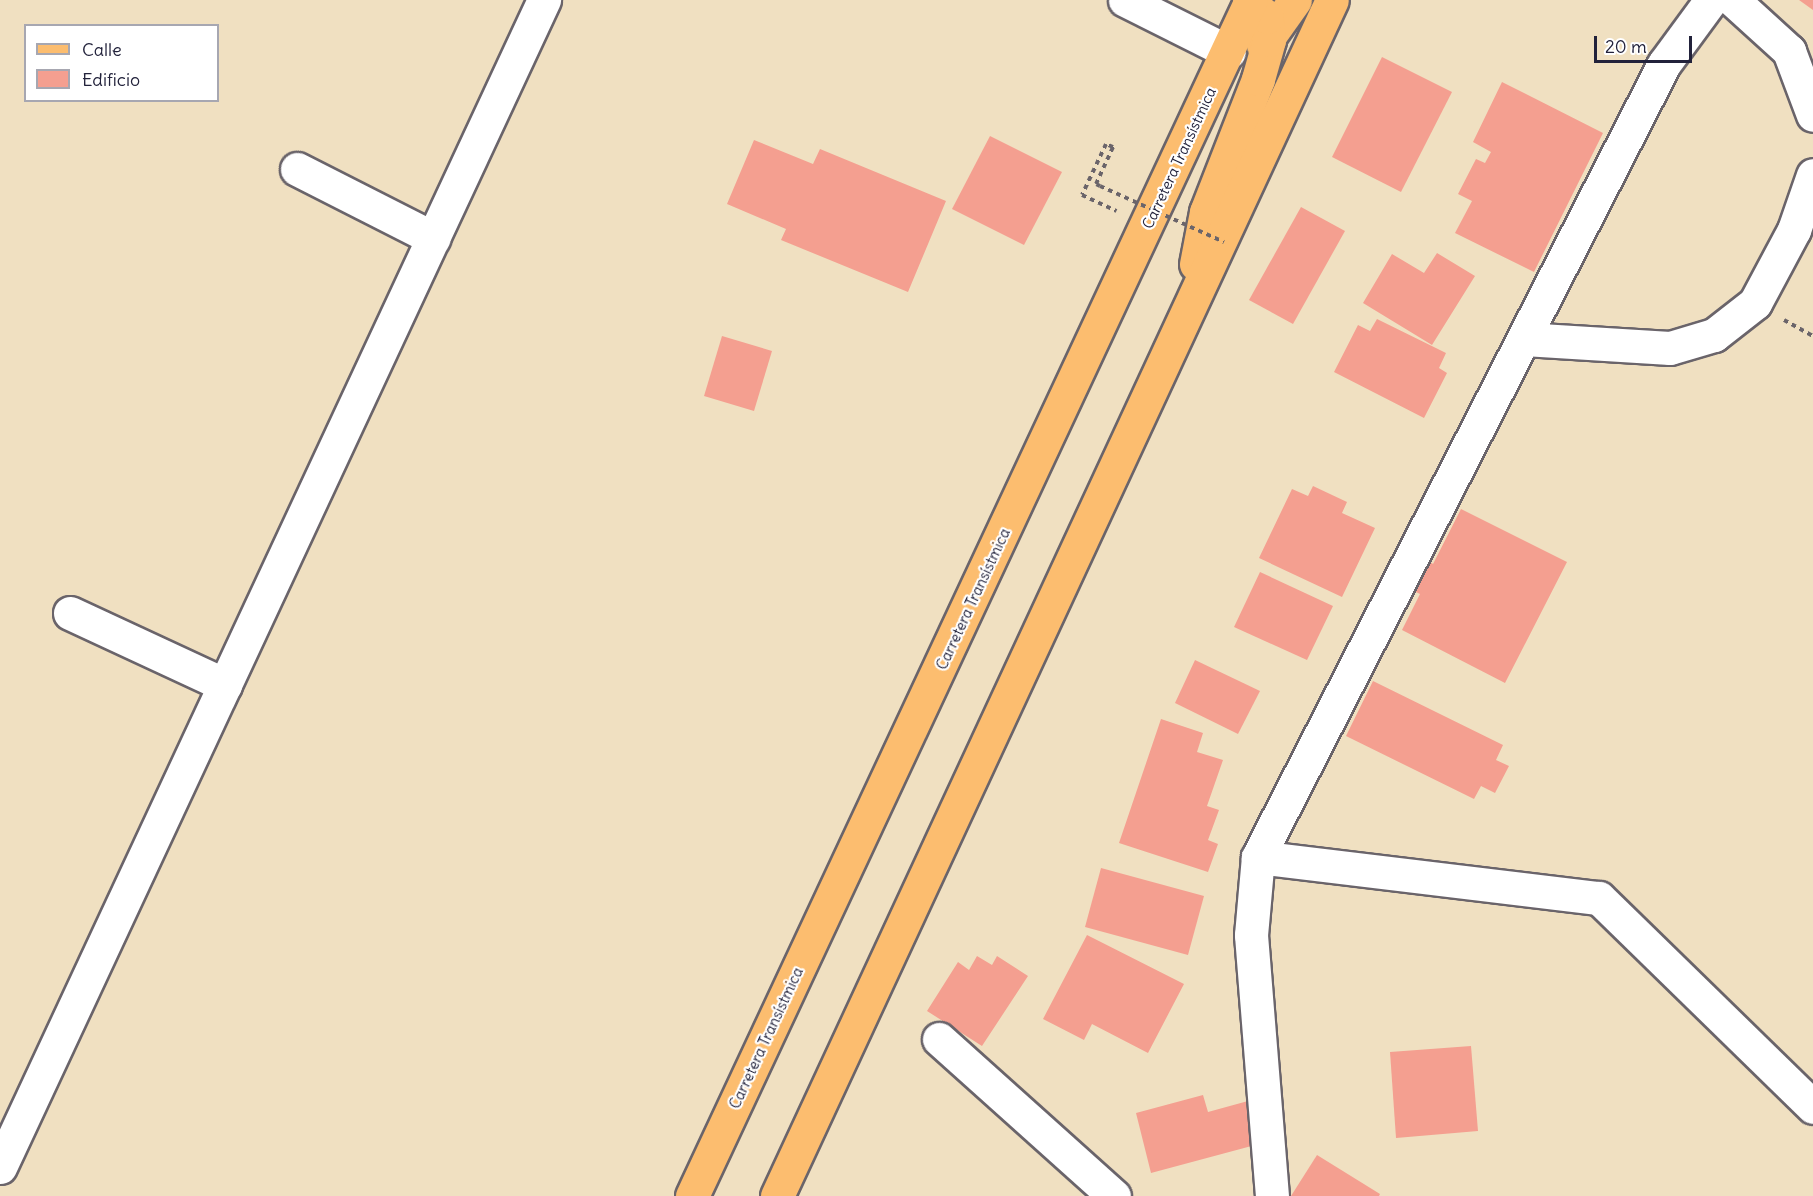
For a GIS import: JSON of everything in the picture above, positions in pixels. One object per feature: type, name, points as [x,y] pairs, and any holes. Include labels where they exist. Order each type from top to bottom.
[{"type":"main road","points":[[1191,305],[1206,212],[1258,79],[1269,40],[1295,0]]},
{"type":"main road","points":[[777,1196],[1332,0]]},
{"type":"main road","name":"Carretera Transístmica","points":[[692,1196],[1229,52],[1247,1]]},
{"type":"main road","points":[[1247,1],[1267,17],[1269,40]]},
{"type":"main road","points":[[1229,52],[1248,55],[1269,40]]},
{"type":"street","points":[[0,1167],[544,0]]},
{"type":"street","points":[[1125,0],[1229,52]]},
{"type":"street","points":[[1272,1196],[1251,935],[1258,857],[1664,64],[1711,0]]},
{"type":"street","points":[[1733,0],[1801,52],[1813,115]]},
{"type":"street","points":[[297,169],[433,238]]},
{"type":"street","points":[[1524,339],[1670,348],[1714,335],[1755,303],[1794,230],[1813,175]]},
{"type":"street","points":[[70,614],[225,686]]},
{"type":"street","points":[[1258,857],[1599,898],[1813,1107]]},
{"type":"street","points":[[939,1039],[1114,1196]]},
{"type":"path","points":[[1082,195],[1106,144],[1113,147],[1096,184],[1224,242]]},
{"type":"building","points":[[1799,0],[1813,0],[1813,10]]},
{"type":"building","points":[[1382,57],[1452,92],[1401,192],[1332,157]]},
{"type":"building","points":[[1502,82],[1603,133],[1534,272],[1455,233],[1472,201],[1458,194],[1476,159],[1485,163],[1491,152],[1473,142]]},
{"type":"building","points":[[990,136],[1062,172],[1024,245],[952,209]]},
{"type":"building","points":[[754,140],[813,164],[820,149],[946,201],[908,292],[781,240],[786,229],[727,204]]},
{"type":"building","points":[[1301,207],[1345,231],[1293,324],[1249,300]]},
{"type":"building","points":[[1437,253],[1475,276],[1432,345],[1363,303],[1392,254],[1424,273]]},
{"type":"building","points":[[1377,319],[1446,353],[1439,368],[1447,373],[1424,418],[1334,372],[1358,325],[1370,331]]},
{"type":"building","points":[[722,336],[772,351],[754,411],[704,396]]},
{"type":"building","points":[[1313,486],[1347,502],[1342,513],[1375,528],[1342,597],[1259,558],[1292,489],[1308,496]]},
{"type":"building","points":[[1461,509],[1567,562],[1505,683],[1402,630],[1420,594],[1406,587],[1422,556],[1433,564]]},
{"type":"building","points":[[1260,572],[1333,606],[1307,660],[1234,627]]},
{"type":"building","points":[[1195,660],[1260,691],[1238,734],[1175,703]]},
{"type":"building","points":[[1373,681],[1503,745],[1496,760],[1509,766],[1495,793],[1481,786],[1474,799],[1346,736]]},
{"type":"building","points":[[1161,719],[1203,733],[1197,752],[1223,760],[1207,806],[1219,810],[1208,840],[1218,844],[1208,872],[1119,843]]},
{"type":"building","points":[[1101,868],[1204,896],[1188,955],[1085,927]]},
{"type":"building","points":[[1087,935],[1184,984],[1148,1053],[1092,1024],[1084,1040],[1043,1019]]},
{"type":"building","points":[[977,956],[992,965],[997,956],[1028,976],[982,1046],[927,1011],[958,962],[969,970]]},
{"type":"building","points":[[1471,1046],[1478,1131],[1396,1138],[1390,1052]]},
{"type":"building","points":[[1203,1095],[1208,1112],[1248,1101],[1259,1144],[1151,1173],[1136,1113]]},
{"type":"building","points":[[1317,1155],[1380,1194],[1379,1196],[1291,1196]]}]
